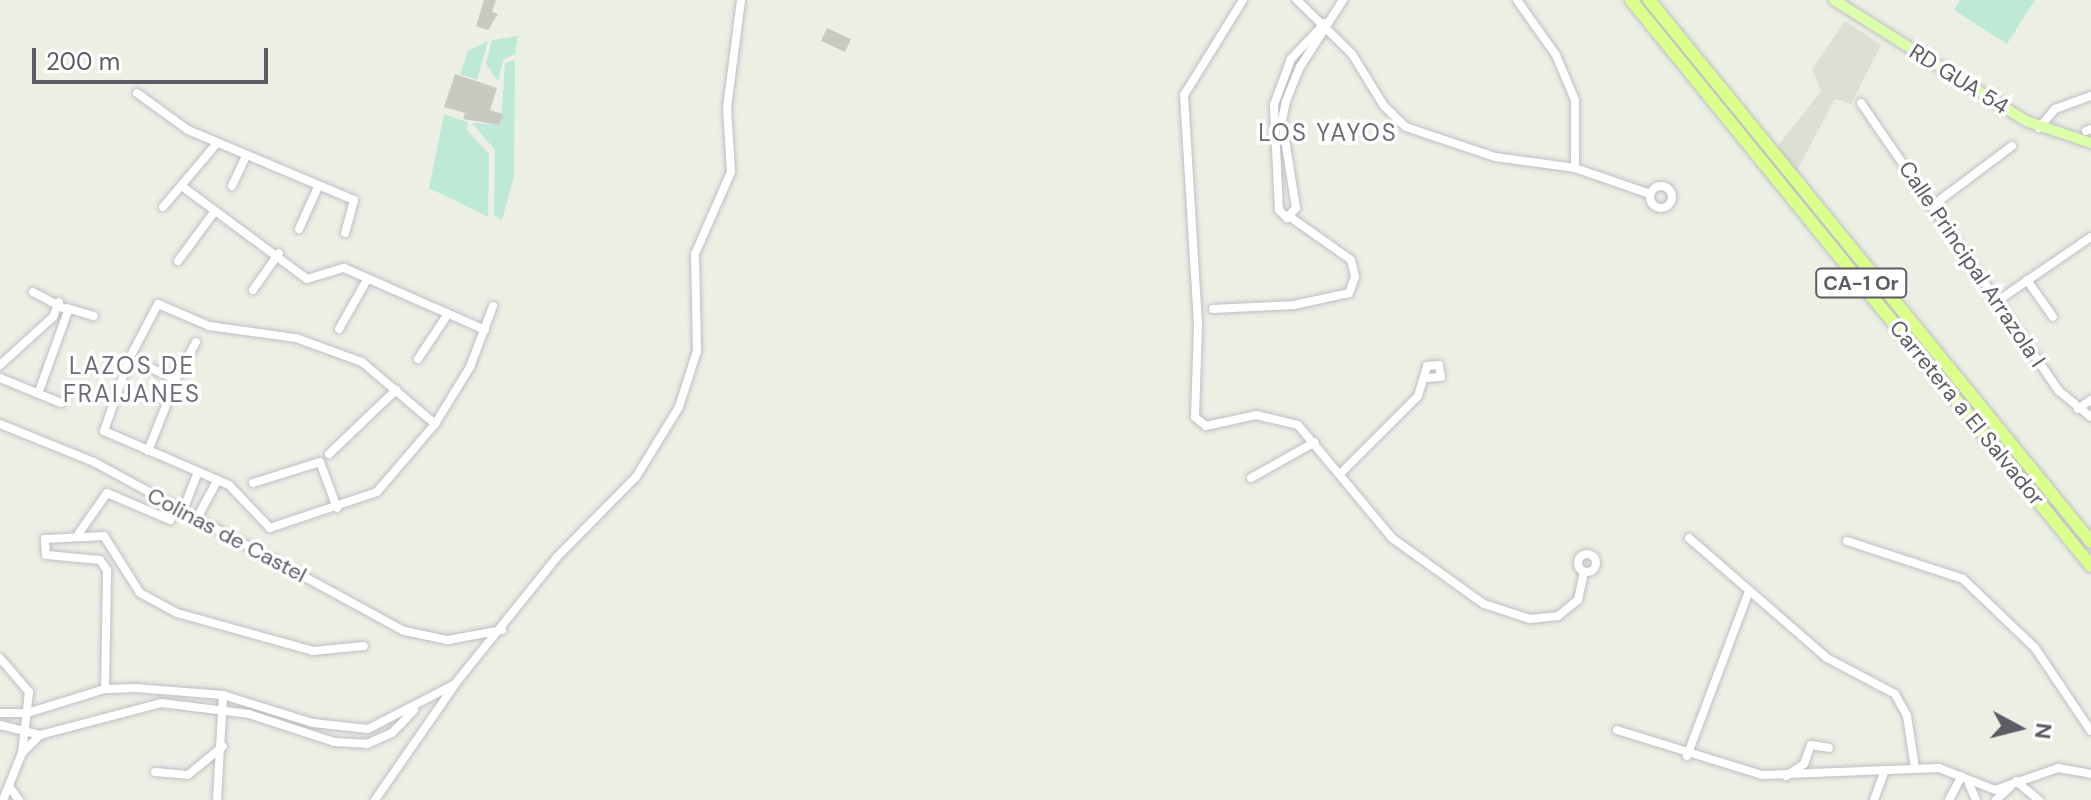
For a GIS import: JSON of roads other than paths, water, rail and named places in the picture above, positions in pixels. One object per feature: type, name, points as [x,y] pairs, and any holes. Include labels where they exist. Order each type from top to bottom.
[{"type":"highway","name":"Carretera a El Salvador","points":[[1631,0],[2091,566]]},
{"type":"highway","name":"Carretera a El Salvador","points":[[1649,0],[2091,542]]},
{"type":"main road","name":"RD GUA 54","points":[[1834,0],[2039,128],[2091,143]]},
{"type":"street","points":[[375,800],[413,740],[557,557],[636,477],[693,373],[699,330],[695,254],[729,182],[727,108],[741,0]]},
{"type":"street","points":[[1243,0],[1184,95],[1198,326],[1191,402],[1195,417],[1206,426],[1276,416],[1298,425],[1392,538],[1484,604],[1530,619],[1558,616],[1578,600],[1584,572]]},
{"type":"street","points":[[1297,0],[1325,23],[1406,127],[1495,157],[1575,168],[1650,194]]},
{"type":"street","points":[[1213,309],[1294,305],[1349,293],[1355,277],[1351,260],[1279,210],[1274,105],[1291,59],[1343,0]]},
{"type":"street","points":[[1517,0],[1556,55],[1572,90],[1579,130],[1575,168]]},
{"type":"street","points":[[1290,217],[1296,208],[1282,121],[1286,101],[1325,23]]},
{"type":"street","points":[[137,93],[217,143],[354,200],[345,233]]},
{"type":"street","points":[[2039,128],[2055,109],[2091,96]]},
{"type":"street","name":"Calle Principal Arrazola I","points":[[1861,103],[1996,302],[2078,409],[2091,417]]},
{"type":"street","points":[[163,207],[217,143]]},
{"type":"street","points":[[1932,206],[2012,146]]},
{"type":"street","points":[[232,186],[246,156]]},
{"type":"street","points":[[183,187],[279,253],[307,279],[338,267],[485,330]]},
{"type":"street","points":[[299,229],[318,187]]},
{"type":"street","points":[[178,261],[215,211]]},
{"type":"street","points":[[1996,302],[2091,237]]},
{"type":"street","points":[[253,290],[279,253]]},
{"type":"street","points":[[339,329],[367,280]]},
{"type":"street","points":[[2027,280],[2053,317]]},
{"type":"street","points":[[33,292],[94,316]]},
{"type":"street","points":[[435,424],[362,362],[296,338],[209,326],[165,304],[154,307],[129,359],[103,427],[240,493],[275,529],[377,492],[435,424],[485,330],[493,306]]},
{"type":"street","points":[[0,365],[63,305]]},
{"type":"street","points":[[38,394],[63,305]]},
{"type":"street","points":[[418,359],[448,314]]},
{"type":"street","points":[[129,359],[176,379],[196,342]]},
{"type":"street","points":[[0,378],[61,403]]},
{"type":"street","points":[[1340,474],[1392,428],[1427,378]]},
{"type":"street","points":[[148,451],[173,388]]},
{"type":"street","points":[[329,454],[396,390]]},
{"type":"street","points":[[2078,409],[2091,400]]},
{"type":"street","name":"Colinas de Castel","points":[[0,424],[94,462],[182,513],[279,558],[404,631],[448,640],[502,629]]},
{"type":"street","points":[[1251,478],[1315,442]]},
{"type":"street","points":[[253,483],[320,462],[337,508]]},
{"type":"street","points":[[182,513],[198,472]]},
{"type":"street","points":[[196,520],[217,481]]},
{"type":"street","points":[[79,533],[107,493],[170,520]]},
{"type":"street","points":[[105,689],[107,570],[100,560],[46,555],[45,539],[79,533],[113,541],[122,565],[140,593],[177,613],[313,651],[364,646]]},
{"type":"street","points":[[1689,538],[1748,594],[1827,658],[1895,694],[1907,716],[1915,768]]},
{"type":"street","points":[[1847,541],[1963,579],[2035,648],[2091,731]]},
{"type":"street","points":[[107,570],[122,565]]},
{"type":"street","points":[[1687,756],[1748,594]]},
{"type":"street","points":[[0,658],[45,708]]},
{"type":"street","points":[[0,713],[27,713],[105,689],[210,693],[313,723],[368,729],[455,684]]},
{"type":"street","points":[[3,800],[11,789],[22,753],[27,713],[26,686]]},
{"type":"street","points":[[210,693],[209,709],[220,723]]},
{"type":"street","points":[[217,800],[224,745],[220,723],[223,695]]},
{"type":"street","points":[[0,725],[40,735],[83,728],[149,702],[220,711],[334,742],[367,744],[398,728],[422,700]]},
{"type":"street","points":[[398,728],[413,740]]},
{"type":"street","points":[[367,744],[368,729]]},
{"type":"street","points":[[1617,730],[1687,756],[1786,776],[1884,773],[1915,768],[1966,779],[1995,790],[2058,768],[2091,774]]},
{"type":"street","points":[[22,753],[40,735]]},
{"type":"street","points":[[155,772],[188,775],[224,745]]},
{"type":"street","points":[[1786,776],[1804,764],[1809,746],[1829,748]]},
{"type":"street","points":[[2077,770],[2091,765]]},
{"type":"street","points":[[1874,800],[1884,773]]},
{"type":"street","points":[[1949,800],[1966,779]]},
{"type":"street","points":[[1966,779],[1976,800]]},
{"type":"street","points":[[1996,800],[2016,781]]},
{"type":"street","points":[[2016,781],[2039,800]]},
{"type":"street","points":[[11,789],[19,800]]},
{"type":"district","name":"LOS YAYOS","points":[[1328,133]]},
{"type":"district","name":"LAZOS DE FRAIJANES","points":[[132,380]]}]
